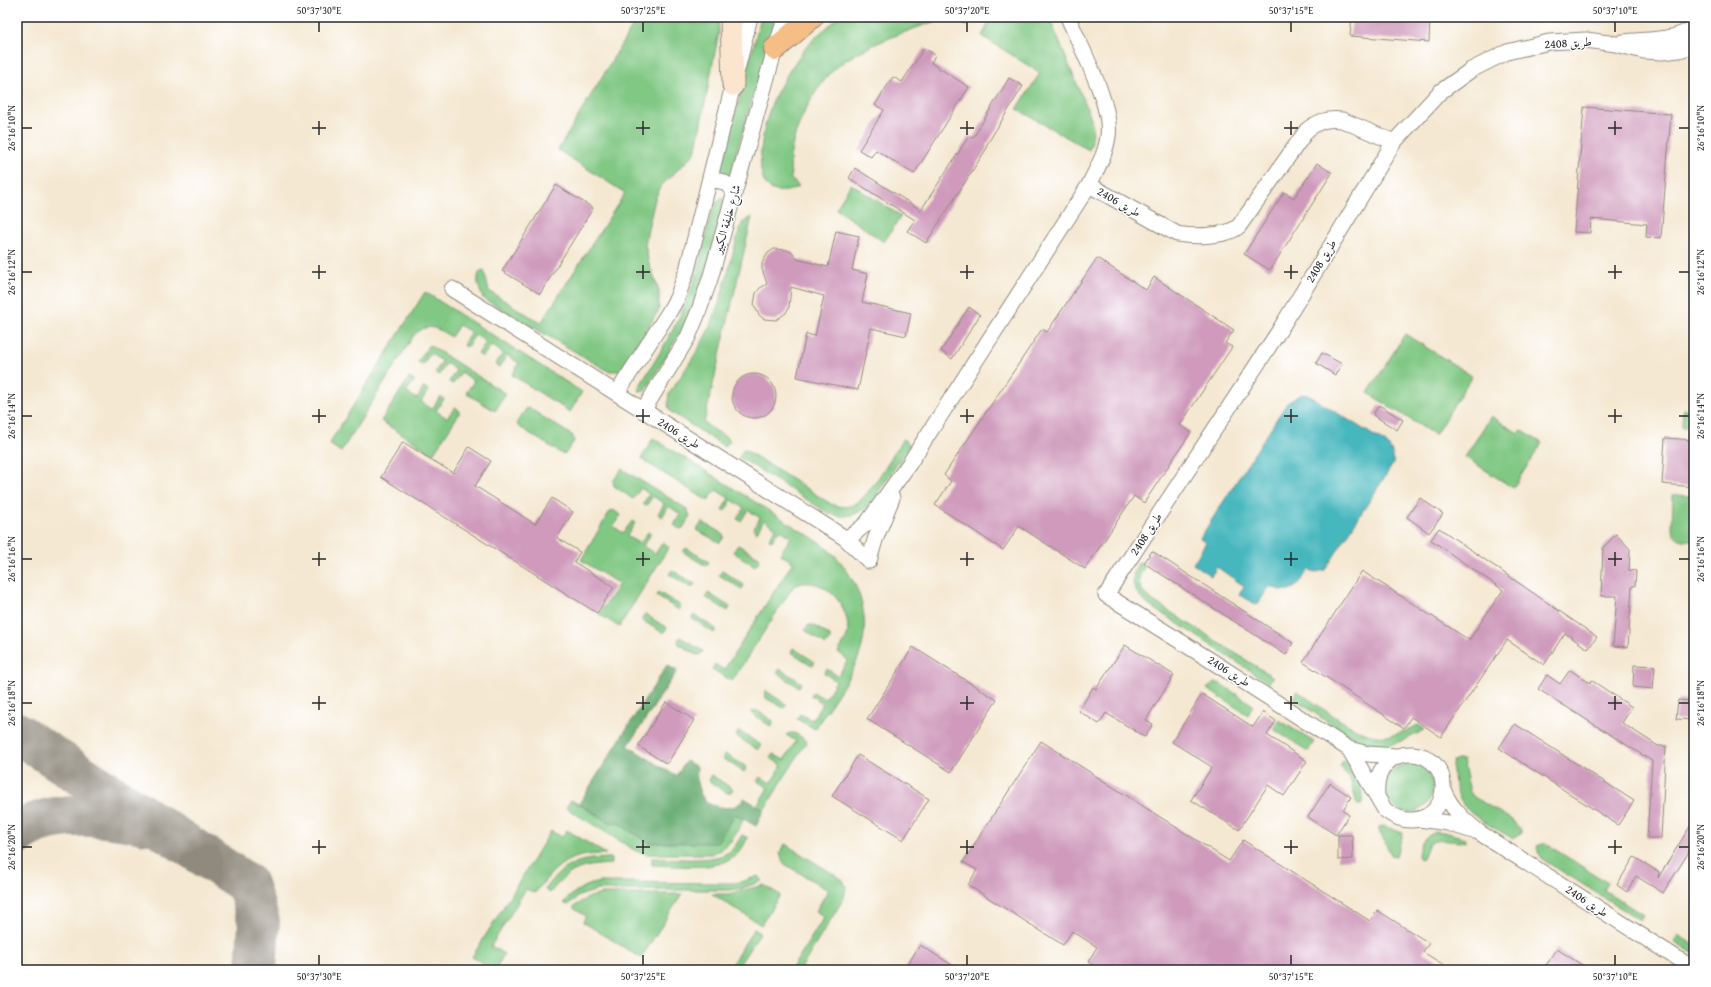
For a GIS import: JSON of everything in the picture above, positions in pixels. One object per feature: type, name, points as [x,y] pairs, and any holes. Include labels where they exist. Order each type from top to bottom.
[{"type":"main road","points":[[731,17],[733,85]]},
{"type":"main road","points":[[775,49],[812,17]]},
{"type":"street","name":"شارع خليفة الكبير","points":[[617,393],[654,337],[677,298],[687,270],[750,17]]},
{"type":"street","name":"شارع خليفة الكبير","points":[[644,411],[688,337],[698,313],[734,195],[775,49],[786,17]]},
{"type":"street","points":[[1068,17],[1097,84],[1108,123],[1109,136],[1103,156],[1089,185]]},
{"type":"street","name":"طريق 2408","points":[[1616,44],[1674,37],[1694,27]]},
{"type":"street","name":"طريق 2408","points":[[1106,595],[1279,331],[1394,142],[1440,92],[1470,70],[1507,52],[1549,42],[1586,40],[1616,44],[1644,51],[1669,52],[1690,47],[1694,43]]},
{"type":"street","name":"طريق 2406","points":[[845,538],[854,534],[867,523],[909,464],[1089,185],[1177,234],[1187,236],[1226,234],[1236,230],[1307,130],[1314,124],[1332,119],[1342,120],[1394,142]]},
{"type":"street","points":[[710,181],[722,181],[728,184],[734,195]]},
{"type":"street","name":"طريق 2406","points":[[452,289],[845,538],[869,560],[872,547],[892,498],[909,464]]},
{"type":"street","name":"طريق 2406","points":[[1106,595],[1350,749],[1374,755],[1396,756],[1414,754],[1430,760],[1439,770],[1446,798],[1460,816],[1480,833],[1694,969]]},
{"type":"street","name":"طريق 2406","points":[[1350,749],[1385,810],[1394,817],[1404,820],[1418,819],[1448,823],[1480,833]]},
{"type":"street","points":[[1377,796],[1376,784],[1379,773],[1386,763],[1396,756]]},
{"type":"street","points":[[1418,819],[1428,815],[1436,808],[1441,800],[1444,789]]},
{"type":"green space","points":[[638,17],[718,17],[719,32],[695,153],[661,186],[655,199],[649,224],[645,245],[649,264],[659,291],[659,310],[623,368],[617,371],[608,371],[483,298],[478,284],[478,278],[480,271],[484,270],[489,291],[541,323],[625,193],[558,150]]},
{"type":"green space","points":[[761,17],[777,17],[730,174],[728,176],[722,176],[720,173]]},
{"type":"green space","points":[[839,17],[946,17],[874,45],[851,57],[830,74],[812,98],[794,139],[790,159],[791,179],[799,186],[788,191],[776,191],[767,186],[762,177],[761,164],[763,134],[774,98],[794,63],[804,50],[816,37]]},
{"type":"green space","points":[[949,17],[966,17],[967,26]]},
{"type":"green space","points":[[992,17],[1049,17],[1091,118],[1093,134],[1089,150],[1017,109],[1040,73],[982,36]]},
{"type":"green space","points":[[851,184],[901,216],[884,242],[836,209]]},
{"type":"green space","points":[[721,198],[724,202],[708,265],[689,318],[645,391],[640,392],[639,387],[658,356],[683,309],[696,276],[711,216],[717,202]]},
{"type":"green space","points":[[752,217],[704,423],[730,440],[725,447],[671,412],[668,406],[668,399],[669,394],[708,332],[720,300],[742,223]]},
{"type":"green space","points":[[1694,222],[1694,285],[1689,280]]},
{"type":"green space","points":[[425,292],[582,392],[570,412],[512,375],[519,363],[507,355],[499,367],[495,365],[503,353],[491,345],[483,357],[478,354],[486,342],[475,335],[467,347],[463,345],[471,332],[459,325],[451,337],[437,329],[428,328],[419,331],[414,335],[341,452],[329,444]]},
{"type":"green space","points":[[1405,334],[1472,376],[1435,435],[1368,393]]},
{"type":"green space","points":[[429,345],[506,394],[495,411],[466,393],[474,381],[461,372],[453,384],[449,382],[456,370],[446,363],[439,375],[435,373],[442,361],[430,353],[423,365],[418,362]]},
{"type":"green space","points":[[409,378],[414,381],[406,392],[417,399],[424,387],[428,390],[421,402],[432,409],[440,397],[444,399],[436,411],[447,418],[455,407],[459,410],[459,414],[433,454],[381,421]]},
{"type":"green space","points":[[529,408],[573,436],[574,441],[566,453],[562,454],[518,426],[517,422],[526,409]]},
{"type":"green space","points":[[1683,409],[1694,410],[1694,427],[1682,427]]},
{"type":"green space","points":[[1491,416],[1518,433],[1521,430],[1542,443],[1513,488],[1465,457]]},
{"type":"green space","points":[[653,438],[819,542],[837,557],[855,584],[863,610],[864,638],[861,651],[846,681],[815,729],[797,719],[800,714],[812,720],[823,703],[811,696],[813,692],[825,699],[836,681],[824,673],[827,669],[838,676],[848,660],[838,652],[847,636],[848,625],[840,604],[833,595],[824,588],[814,584],[804,583],[793,587],[732,681],[712,669],[715,664],[724,670],[793,562],[780,554],[791,537],[779,530],[772,541],[769,539],[776,528],[764,520],[757,532],[753,529],[760,518],[748,510],[741,521],[737,519],[744,508],[732,500],[725,511],[722,510],[729,498],[716,490],[708,501],[641,459]]},
{"type":"green space","points":[[903,439],[910,445],[869,506],[849,516],[839,516],[828,513],[739,457],[744,449],[831,504],[846,507],[861,500],[867,493]]},
{"type":"green space","points":[[622,469],[687,509],[690,516],[683,528],[680,529],[674,525],[680,514],[669,506],[662,517],[658,514],[664,504],[653,496],[646,506],[643,504],[649,494],[641,488],[633,499],[614,486],[613,481]]},
{"type":"green space","points":[[1673,495],[1694,496],[1694,539],[1687,541],[1678,538],[1673,533]]},
{"type":"green space","points":[[613,510],[621,515],[613,526],[623,533],[632,521],[635,523],[627,536],[640,544],[648,532],[651,534],[643,546],[655,554],[663,542],[669,547],[619,627],[599,614],[619,584],[581,560],[610,511]]},
{"type":"green space","points":[[702,522],[723,534],[724,537],[720,543],[697,530]]},
{"type":"green space","points":[[738,545],[759,557],[760,560],[755,566],[733,552]]},
{"type":"green space","points":[[686,548],[709,562],[706,566],[683,552]]},
{"type":"green space","points":[[1139,562],[1145,566],[1140,576],[1139,584],[1150,599],[1273,677],[1269,683],[1146,603],[1135,589],[1133,579]]},
{"type":"green space","points":[[672,570],[695,584],[692,588],[669,574]]},
{"type":"green space","points":[[722,571],[744,585],[742,589],[719,575]]},
{"type":"green space","points":[[658,592],[681,606],[679,610],[656,596]]},
{"type":"green space","points":[[708,593],[730,607],[728,611],[705,597]]},
{"type":"green space","points":[[645,614],[667,628],[664,632],[643,621],[642,617]]},
{"type":"green space","points":[[694,615],[716,629],[714,633],[691,618]]},
{"type":"green space","points":[[809,625],[813,625],[830,636],[830,639],[826,645],[805,630]]},
{"type":"green space","points":[[680,637],[703,651],[701,654],[697,655],[679,644],[678,640]]},
{"type":"green space","points":[[793,648],[815,662],[813,666],[791,652]]},
{"type":"green space","points":[[667,665],[677,671],[628,746],[676,776],[686,761],[697,767],[698,786],[701,795],[707,803],[727,808],[737,805],[744,798],[764,810],[756,826],[735,814],[717,843],[649,843],[615,821],[613,825],[579,804]]},
{"type":"green space","points":[[780,669],[802,683],[799,687],[777,673]]},
{"type":"green space","points":[[1214,683],[1219,683],[1253,705],[1248,715],[1207,689]]},
{"type":"green space","points":[[766,691],[787,705],[783,708],[766,698],[764,693]]},
{"type":"green space","points":[[1297,691],[1336,718],[1369,734],[1377,736],[1393,735],[1418,725],[1425,729],[1396,743],[1384,746],[1368,744],[1346,734],[1293,698]]},
{"type":"green space","points":[[753,711],[758,711],[773,721],[772,727],[751,713]]},
{"type":"green space","points":[[1279,720],[1314,742],[1308,751],[1273,729]]},
{"type":"green space","points":[[739,731],[761,745],[758,750],[736,736]]},
{"type":"green space","points":[[795,733],[807,741],[764,810],[757,806],[768,788],[757,781],[760,777],[771,783],[782,765],[770,758],[773,754],[784,760],[796,741],[786,735]]},
{"type":"green space","points":[[725,754],[747,767],[744,772],[722,758]]},
{"type":"green space","points":[[1463,760],[1470,792],[1474,797],[1512,820],[1521,830],[1521,833],[1512,838],[1475,816],[1463,805],[1457,791],[1452,765],[1453,761]]},
{"type":"green space","points":[[1342,761],[1352,765],[1358,776],[1362,790],[1363,801],[1361,804],[1357,804],[1350,778],[1340,767],[1340,763]]},
{"type":"green space","points":[[1404,764],[1414,764],[1426,771],[1433,783],[1433,793],[1426,805],[1414,812],[1404,812],[1396,808],[1389,801],[1385,793],[1385,783],[1389,775],[1396,768]]},
{"type":"green space","points":[[711,775],[733,789],[730,793],[727,793],[710,782],[709,778]]},
{"type":"green space","points":[[571,800],[613,824],[615,821],[649,843],[735,814],[744,819],[731,841],[722,849],[712,854],[647,854],[636,851],[566,808]]},
{"type":"green space","points":[[1383,826],[1403,833],[1396,857],[1392,856],[1379,831],[1379,827]]},
{"type":"green space","points":[[567,830],[606,854],[593,854],[572,859],[557,868],[535,893],[526,889],[491,946],[504,954],[495,970],[472,957],[551,831],[562,837]]},
{"type":"green space","points":[[1436,832],[1444,832],[1465,838],[1466,841],[1434,841],[1429,843],[1423,858],[1420,859],[1418,856],[1421,844],[1426,838]]},
{"type":"green space","points":[[742,835],[748,838],[742,849],[732,859],[722,863],[698,866],[652,865],[652,858],[702,859],[721,855],[729,852]]},
{"type":"green space","points":[[1545,843],[1608,883],[1604,890],[1643,915],[1640,920],[1542,859],[1538,852],[1537,846]]},
{"type":"green space","points":[[785,844],[843,880],[846,887],[844,898],[800,970],[791,970],[824,917],[816,911],[828,890],[783,863],[780,853]]},
{"type":"green space","points":[[611,858],[611,864],[583,867],[570,873],[550,893],[545,890],[559,873],[573,864],[590,859]]},
{"type":"green space","points":[[758,876],[762,881],[743,888],[730,890],[598,890],[579,896],[568,905],[563,903],[580,889],[600,882],[735,883]]},
{"type":"green space","points":[[764,885],[780,895],[761,925],[712,894],[729,894]]},
{"type":"green space","points":[[602,894],[682,894],[641,958],[583,922],[586,916],[573,908],[586,899]]},
{"type":"green space","points":[[754,929],[760,933],[737,968],[731,965]]},
{"type":"green space","points":[[1678,935],[1694,945],[1694,954],[1674,941]]},
{"type":"water","points":[[1302,394],[1308,395],[1386,443],[1392,453],[1393,464],[1325,570],[1316,572],[1308,570],[1297,586],[1288,590],[1277,589],[1270,586],[1257,605],[1239,594],[1244,586],[1217,567],[1211,576],[1193,564],[1206,542],[1200,538],[1287,403]]},
{"type":"building","points":[[1352,17],[1430,17],[1429,42],[1350,36]]},
{"type":"building","points":[[924,48],[935,55],[931,63],[969,87],[914,174],[876,150],[871,157],[859,150],[884,110],[875,105],[893,77],[902,82]]},
{"type":"building","points":[[1009,78],[1023,86],[986,146],[987,148],[926,243],[907,231],[915,220],[849,178],[855,168],[921,210],[969,136],[973,138]]},
{"type":"building","points":[[1584,107],[1671,114],[1661,238],[1646,237],[1647,224],[1591,219],[1590,233],[1574,232]]},
{"type":"building","points":[[1317,163],[1332,173],[1270,270],[1244,254],[1284,192],[1294,198]]},
{"type":"building","points":[[556,185],[593,208],[540,294],[502,271]]},
{"type":"building","points":[[836,231],[859,236],[852,270],[868,274],[862,302],[911,313],[906,336],[871,328],[858,390],[797,377],[806,334],[815,336],[824,296],[791,287],[789,307],[786,313],[776,320],[764,319],[759,315],[754,305],[756,293],[760,288],[767,284],[762,269],[762,263],[768,253],[774,249],[787,250],[793,253],[797,259],[828,267]]},
{"type":"building","points":[[1097,258],[1146,290],[1154,277],[1234,330],[1225,343],[1232,347],[1180,425],[1191,432],[1144,503],[1134,496],[1085,569],[1019,526],[1003,550],[935,505],[951,481],[944,475],[1042,329],[1047,332]]},
{"type":"building","points":[[969,307],[980,315],[952,359],[941,351]]},
{"type":"building","points":[[1322,353],[1342,364],[1335,375],[1316,363]]},
{"type":"building","points":[[754,374],[766,378],[772,384],[776,396],[772,408],[766,414],[754,418],[742,414],[736,408],[732,396],[736,384],[742,378]]},
{"type":"building","points":[[1379,405],[1403,420],[1397,430],[1373,415]]},
{"type":"building","points":[[1665,438],[1694,440],[1694,487],[1662,484]]},
{"type":"building","points":[[403,442],[453,473],[469,447],[491,461],[475,486],[535,524],[552,498],[573,512],[557,538],[580,552],[574,562],[614,587],[597,613],[381,477]]},
{"type":"building","points":[[1420,498],[1443,514],[1429,533],[1407,517]]},
{"type":"building","points":[[1439,528],[1597,637],[1588,649],[1565,633],[1544,665],[1507,640],[1441,737],[1411,717],[1404,728],[1303,662],[1362,571],[1469,640],[1503,590],[1431,540]]},
{"type":"building","points":[[1616,534],[1630,549],[1629,570],[1636,571],[1635,586],[1632,586],[1628,647],[1613,646],[1617,596],[1601,596],[1603,548]]},
{"type":"building","points":[[1152,551],[1293,643],[1286,655],[1144,563]]},
{"type":"building","points":[[1125,645],[1174,675],[1146,720],[1153,724],[1145,737],[1106,713],[1099,724],[1079,711],[1093,687],[1096,689]]},
{"type":"building","points":[[913,647],[997,700],[951,772],[867,719]]},
{"type":"building","points":[[1634,665],[1655,666],[1653,689],[1633,687]]},
{"type":"building","points":[[1570,670],[1590,683],[1591,680],[1632,707],[1622,723],[1658,746],[1666,746],[1661,838],[1647,838],[1652,761],[1538,689],[1547,675],[1560,684]]},
{"type":"building","points":[[1202,694],[1253,727],[1263,712],[1276,721],[1267,735],[1307,761],[1284,796],[1268,785],[1239,830],[1191,800],[1212,767],[1172,742]]},
{"type":"building","points":[[1678,700],[1694,701],[1694,720],[1676,719]]},
{"type":"building","points":[[666,702],[694,720],[667,764],[638,746]]},
{"type":"building","points":[[1515,724],[1634,801],[1618,825],[1499,748]]},
{"type":"building","points":[[1041,741],[1229,861],[1243,840],[1370,921],[1377,910],[1429,943],[1423,952],[1452,970],[1101,970],[1088,962],[1097,947],[1072,931],[1063,945],[968,885],[977,870],[963,862]]},
{"type":"building","points":[[858,755],[929,799],[903,840],[832,796]]},
{"type":"building","points":[[1330,783],[1351,797],[1343,810],[1349,815],[1336,835],[1308,817]]},
{"type":"building","points":[[1694,820],[1694,844],[1663,893],[1636,876],[1627,892],[1617,885],[1634,857],[1659,872],[1658,878]]},
{"type":"building","points":[[1338,835],[1352,835],[1353,859],[1338,860]]},
{"type":"building","points":[[920,945],[960,970],[904,970]]},
{"type":"building","points":[[1557,949],[1590,970],[1543,970]]},
{"type":"taxiway","points":[[17,733],[247,884],[259,922],[256,970]]},
{"type":"taxiway","points":[[17,834],[30,825],[62,817],[80,816],[115,818],[147,824]]}]
